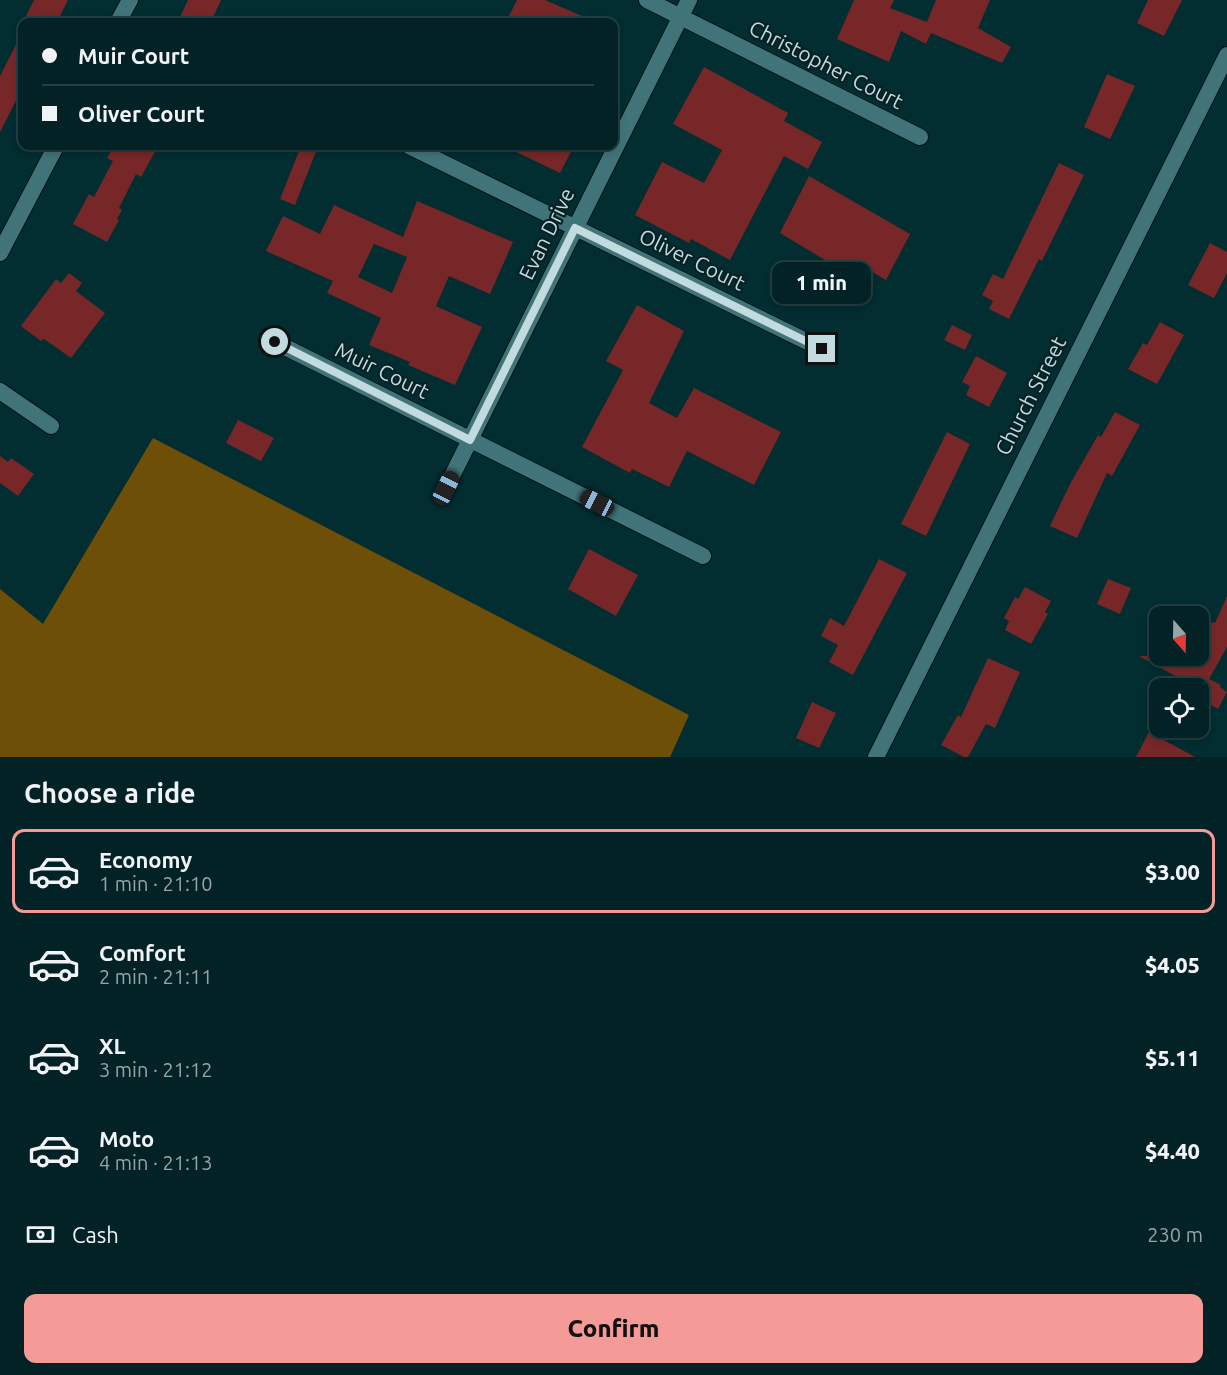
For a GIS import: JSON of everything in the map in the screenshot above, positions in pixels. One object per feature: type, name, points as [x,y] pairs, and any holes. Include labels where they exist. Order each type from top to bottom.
[{"type":"street","points":[[120,18],[130,0]]},
{"type":"street","name":"Christopher Court","points":[[647,0],[920,137]]},
{"type":"street","name":"Evan Drive","points":[[618,142],[689,0]]},
{"type":"street","name":"Church Street","points":[[876,757],[1227,55]]},
{"type":"street","points":[[0,253],[54,150]]},
{"type":"street","name":"Oliver Court","points":[[417,150],[822,349]]},
{"type":"street","name":"Evan Drive","points":[[446,488],[614,150]]},
{"type":"street","name":"Muir Court","points":[[275,342],[703,556]]},
{"type":"street","points":[[0,391],[51,426]]},
{"type":"shaded area","points":[[153,438],[689,715],[670,757],[0,757],[0,589],[43,624]]},
{"type":"building","points":[[34,0],[68,0],[59,18],[25,18]]},
{"type":"building","points":[[188,0],[221,0],[213,18],[180,17]]},
{"type":"building","points":[[517,0],[545,0],[587,18],[508,18]]},
{"type":"building","points":[[854,0],[894,0],[890,8],[927,22],[936,0],[990,0],[978,28],[1011,47],[1002,63],[931,33],[926,44],[901,31],[889,62],[837,39]]},
{"type":"building","points":[[1148,0],[1182,0],[1164,36],[1137,23]]},
{"type":"building","points":[[18,41],[18,97],[0,132],[0,76]]},
{"type":"building","points":[[704,67],[788,113],[784,121],[822,142],[808,169],[784,156],[730,260],[691,239],[689,243],[635,215],[662,162],[704,183],[722,150],[673,124]]},
{"type":"building","points":[[1107,74],[1135,86],[1110,139],[1084,127]]},
{"type":"building","points":[[112,150],[156,150],[141,177],[136,174],[119,208],[122,210],[117,219],[119,220],[107,242],[73,224],[89,194],[94,197],[113,161],[107,158]]},
{"type":"building","points":[[299,150],[317,150],[295,205],[280,199]]},
{"type":"building","points":[[512,150],[572,150],[560,173]]},
{"type":"building","points":[[1059,163],[1084,175],[1042,261],[1039,259],[1009,319],[989,309],[993,301],[982,295],[993,274],[1003,279]]},
{"type":"building","points":[[809,176],[910,234],[886,280],[852,260],[845,272],[780,233]]},
{"type":"building","points":[[417,201],[513,242],[490,294],[449,276],[436,306],[482,327],[455,385],[408,365],[410,362],[369,345],[381,318],[327,293],[333,281],[266,251],[283,216],[320,234],[334,205],[403,237]],"holes":[[[374,244],[407,257],[392,293],[358,277]]]},
{"type":"building","points":[[1210,243],[1227,252],[1227,273],[1214,298],[1188,285]]},
{"type":"building","points":[[69,273],[82,283],[76,291],[105,313],[71,358],[44,339],[41,341],[21,326],[56,279],[61,283]]},
{"type":"building","points":[[637,305],[684,331],[649,403],[677,418],[694,388],[781,432],[754,485],[687,451],[669,487],[632,469],[630,473],[582,447],[623,370],[606,361]]},
{"type":"building","points":[[1160,322],[1184,335],[1157,384],[1128,369],[1143,343],[1147,345]]},
{"type":"building","points":[[952,325],[972,335],[965,350],[944,340]]},
{"type":"building","points":[[976,356],[1007,373],[989,407],[966,395],[970,386],[962,382]]},
{"type":"building","points":[[1115,412],[1140,425],[1112,476],[1107,473],[1077,538],[1050,526],[1070,484],[1098,435],[1101,437]]},
{"type":"building","points":[[238,420],[274,438],[261,461],[226,443]]},
{"type":"building","points":[[947,432],[970,444],[926,536],[901,524]]},
{"type":"building","points":[[0,456],[8,462],[11,458],[34,474],[18,496],[0,483]]},
{"type":"building","points":[[589,549],[638,575],[616,616],[568,589]]},
{"type":"building","points":[[879,559],[907,573],[853,675],[829,662],[838,645],[821,636],[830,618],[844,626]]},
{"type":"building","points":[[1108,579],[1131,588],[1120,614],[1097,604]]},
{"type":"building","points":[[1025,587],[1051,601],[1045,612],[1048,614],[1031,644],[1005,630],[1009,621],[1004,618],[1015,597],[1018,599]]},
{"type":"building","points":[[1227,596],[1227,647],[1209,679],[1179,678],[1157,666],[1209,666],[1209,629],[1212,622],[1215,623]]},
{"type":"building","points":[[1139,656],[1149,656],[1149,662]]},
{"type":"building","points":[[988,658],[1020,672],[995,728],[986,724],[968,757],[964,757],[941,745],[958,715],[961,717]]},
{"type":"building","points":[[1209,679],[1221,685],[1220,687],[1227,692],[1218,709],[1211,705],[1209,709]]},
{"type":"building","points":[[812,702],[836,713],[819,748],[796,738]]},
{"type":"building","points":[[1149,732],[1149,738],[1160,738],[1195,757],[1136,757]]},
{"type":"route","points":[[275,342],[470,440],[575,228],[822,349]]}]
